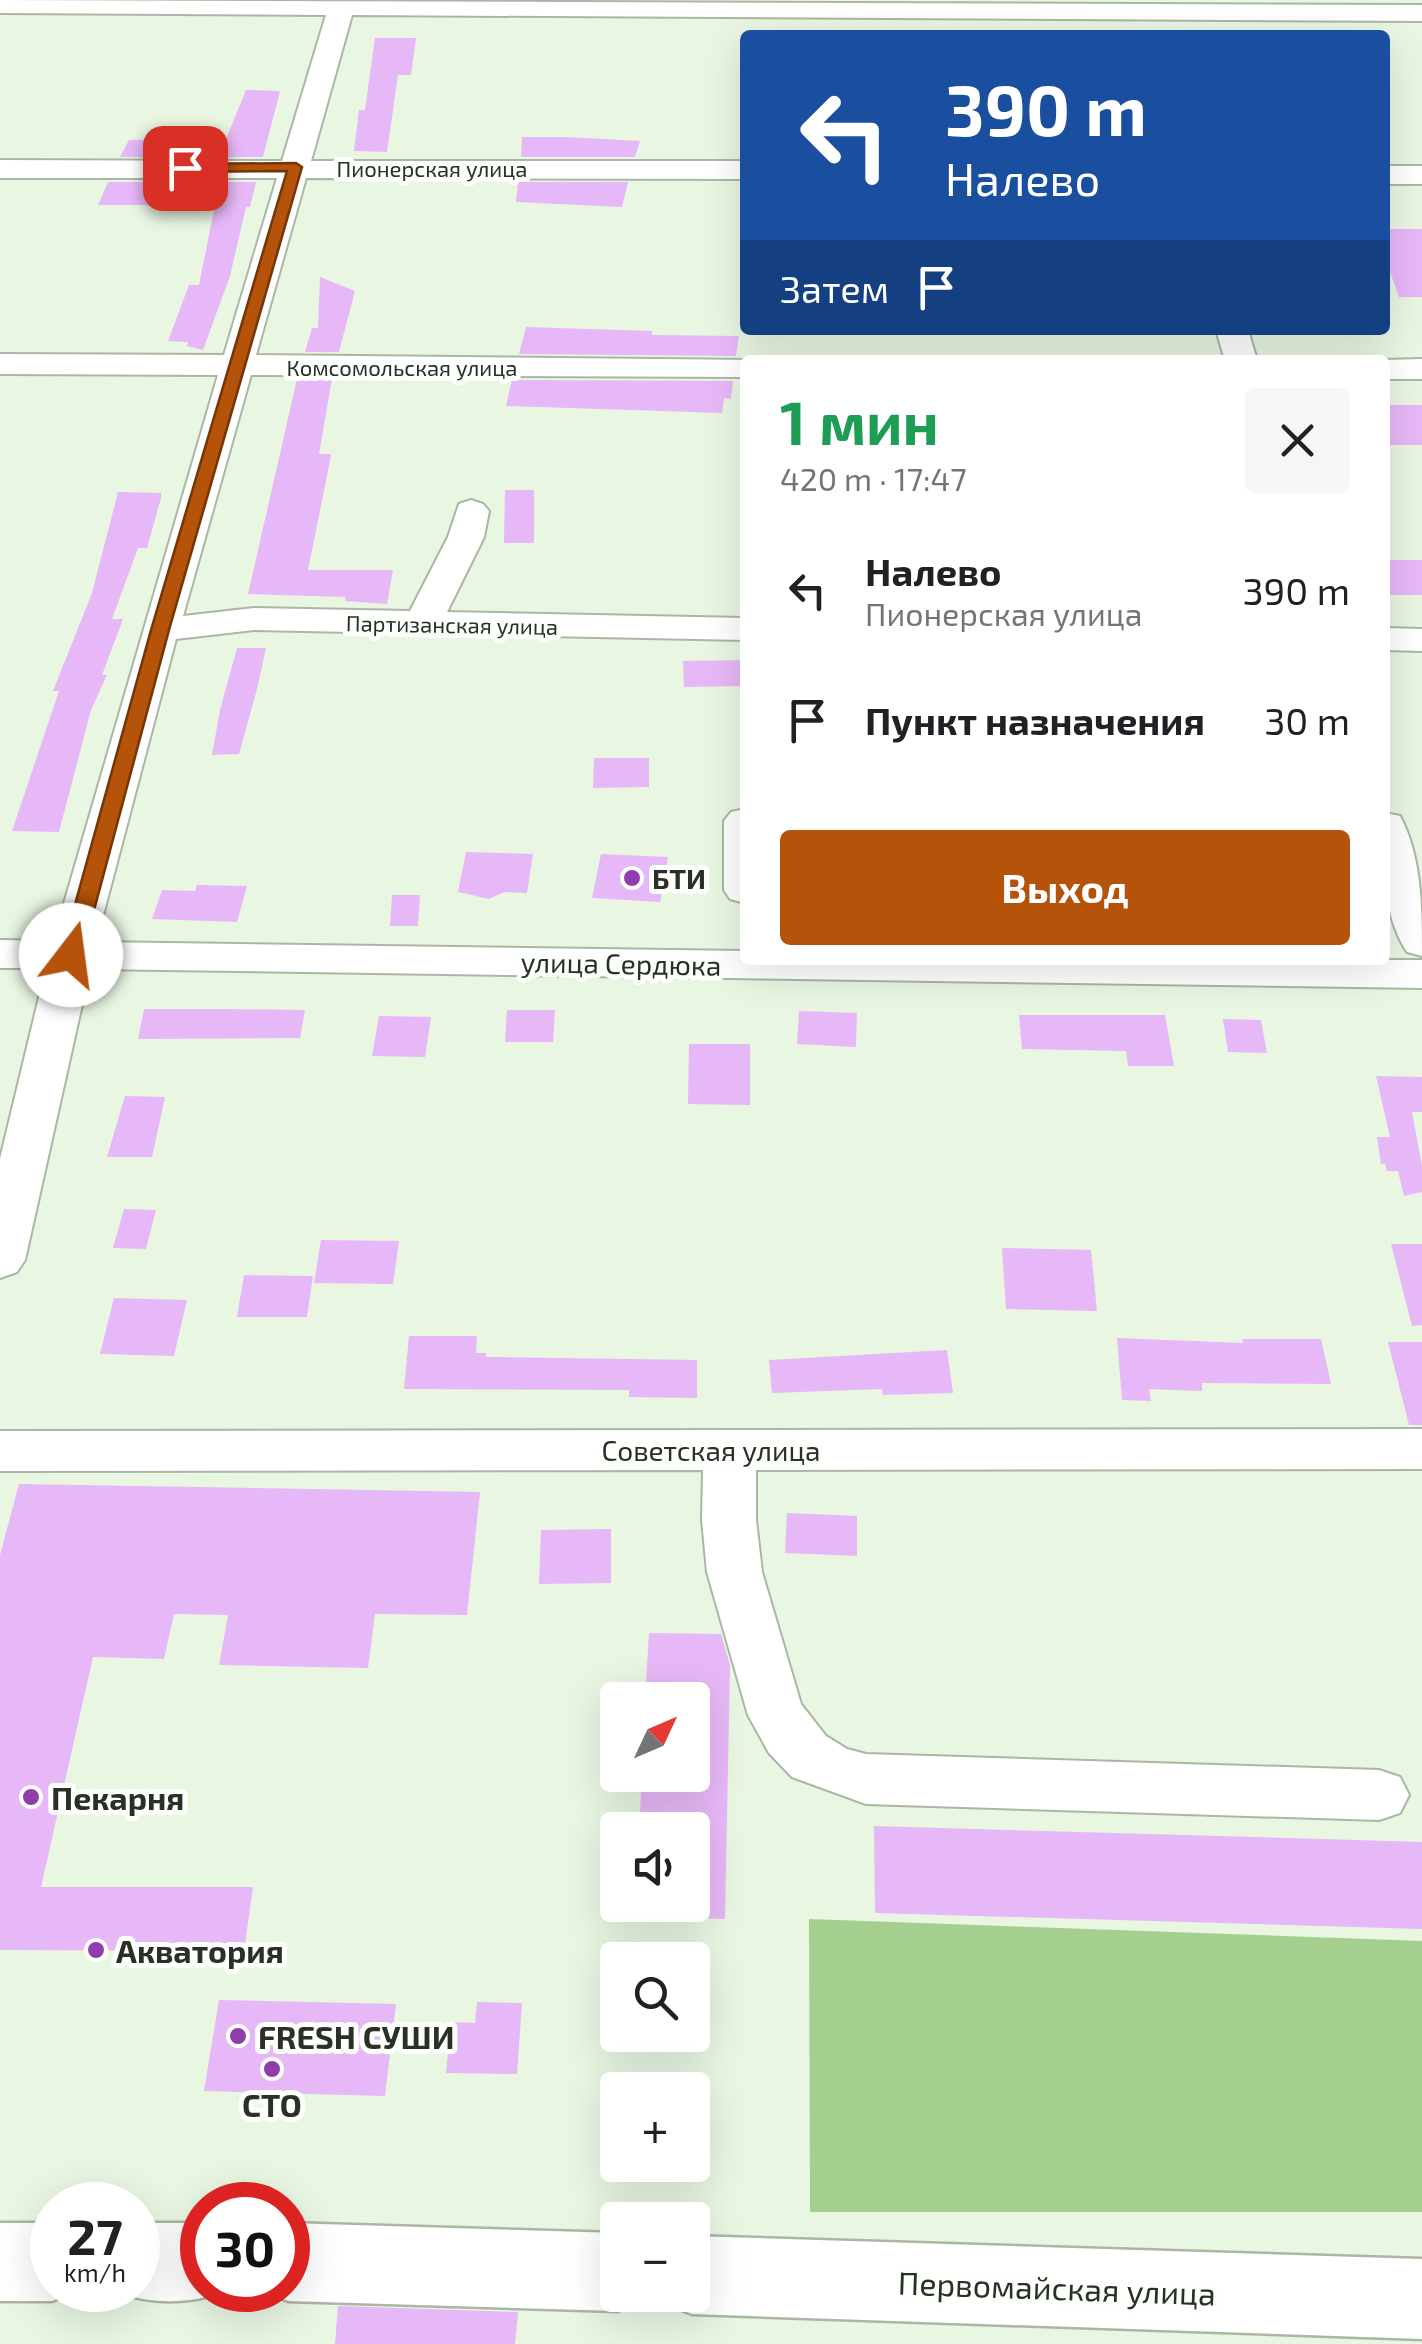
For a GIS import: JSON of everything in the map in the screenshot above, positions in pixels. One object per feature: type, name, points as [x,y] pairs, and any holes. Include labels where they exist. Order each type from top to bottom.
[{"type":"main road","points":[[0,2262],[30,2262]]},
{"type":"main road","points":[[310,2263],[600,2271]]},
{"type":"main road","name":"Первомайская улица","points":[[710,2276],[1422,2299]]},
{"type":"street","points":[[0,5],[342,4],[1119,16],[1422,13]]},
{"type":"street","points":[[0,1260],[71,955],[160,630],[240,366],[342,4]]},
{"type":"street","name":"Пионерская улица","points":[[0,169],[740,170]]},
{"type":"street","points":[[1390,175],[1422,175]]},
{"type":"street","name":"Комсомольская улица","points":[[0,364],[740,367]]},
{"type":"street","points":[[1390,368],[1422,369]]},
{"type":"street","points":[[422,625],[466,537],[471,511]]},
{"type":"street","name":"Партизанская улица","points":[[160,630],[254,618],[422,625],[740,629]]},
{"type":"street","points":[[1390,639],[1422,640]]},
{"type":"street","points":[[1390,841],[1422,942]]},
{"type":"street","name":"улица Сердюка","points":[[0,954],[740,963]]},
{"type":"street","name":"улица Сердюка","points":[[869,965],[1422,974]]},
{"type":"street","points":[[731,1450],[730,1542],[767,1693],[776,1717],[798,1747],[820,1766],[866,1780],[1379,1795]]},
{"type":"street","name":"Советская улица","points":[[0,1451],[1422,1450]]},
{"type":"green space","points":[[809,1919],[1422,1941],[1422,2212],[810,2212]]},
{"type":"building","points":[[375,38],[416,38],[411,75],[398,75],[387,152],[354,151],[359,110],[365,110]]},
{"type":"building","points":[[246,90],[280,91],[263,157],[120,157],[129,140],[226,139]]},
{"type":"building","points":[[522,137],[640,141],[635,157],[521,157]]},
{"type":"building","points":[[108,182],[256,182],[230,276],[203,350],[187,346],[188,342],[168,341],[189,285],[199,285],[215,205],[98,205]]},
{"type":"building","points":[[518,182],[628,182],[622,207],[516,202]]},
{"type":"building","points":[[1390,229],[1422,229],[1422,297],[1399,297],[1390,272]]},
{"type":"building","points":[[320,277],[355,291],[339,352],[305,352],[312,328],[318,328]]},
{"type":"building","points":[[526,327],[739,336],[736,356],[519,354]]},
{"type":"building","points":[[297,379],[332,379],[319,454],[331,454],[308,570],[393,570],[387,604],[345,601],[346,597],[248,594]]},
{"type":"building","points":[[512,380],[733,381],[731,399],[724,398],[722,413],[506,406]]},
{"type":"building","points":[[1390,405],[1422,405],[1422,445],[1390,445]]},
{"type":"building","points":[[505,490],[534,490],[534,543],[504,543]]},
{"type":"building","points":[[118,492],[161,493],[161,498],[147,548],[138,548],[112,619],[123,619],[102,675],[107,675],[91,710],[59,832],[12,831],[59,691],[53,691],[92,593]]},
{"type":"building","points":[[1390,560],[1422,560],[1422,595],[1390,595]]},
{"type":"building","points":[[237,648],[266,648],[239,754],[212,755],[220,710]]},
{"type":"building","points":[[740,660],[740,686],[684,687],[683,661]]},
{"type":"building","points":[[594,758],[649,758],[649,787],[593,788]]},
{"type":"building","points":[[466,852],[533,854],[527,893],[504,892],[489,899],[458,892]]},
{"type":"building","name":"БТИ","points":[[601,854],[668,857],[660,902],[592,898]]},
{"type":"building","points":[[197,885],[247,886],[237,922],[152,919],[162,890],[195,891]]},
{"type":"building","points":[[392,895],[420,895],[418,926],[390,926]]},
{"type":"building","points":[[144,1009],[305,1010],[300,1038],[138,1039]]},
{"type":"building","points":[[507,1010],[555,1010],[553,1042],[505,1042]]},
{"type":"building","points":[[799,1011],[857,1013],[856,1047],[797,1044]]},
{"type":"building","points":[[1019,1015],[1165,1015],[1174,1066],[1128,1066],[1126,1051],[1022,1049]]},
{"type":"building","points":[[379,1016],[431,1017],[425,1057],[372,1056]]},
{"type":"building","points":[[1223,1019],[1261,1020],[1267,1053],[1228,1052]]},
{"type":"building","points":[[689,1044],[750,1044],[750,1105],[688,1104]]},
{"type":"building","points":[[1376,1076],[1422,1077],[1422,1112],[1412,1112],[1422,1166],[1422,1192],[1404,1196],[1398,1171],[1387,1171],[1385,1164],[1381,1164],[1377,1137],[1390,1137]]},
{"type":"building","points":[[125,1096],[165,1097],[152,1157],[107,1157]]},
{"type":"building","points":[[124,1209],[156,1210],[146,1249],[113,1248]]},
{"type":"building","points":[[321,1240],[399,1241],[393,1284],[314,1283]]},
{"type":"building","points":[[1391,1244],[1422,1244],[1422,1325],[1412,1326]]},
{"type":"building","points":[[1002,1248],[1091,1250],[1097,1311],[1006,1309]]},
{"type":"building","points":[[244,1275],[313,1276],[307,1317],[237,1317]]},
{"type":"building","points":[[114,1298],[187,1300],[174,1356],[100,1354]]},
{"type":"building","points":[[409,1336],[477,1336],[476,1353],[486,1353],[486,1357],[697,1360],[697,1398],[629,1397],[629,1390],[404,1389]]},
{"type":"building","points":[[1117,1338],[1243,1343],[1242,1339],[1321,1339],[1331,1384],[1202,1383],[1202,1391],[1149,1389],[1151,1401],[1122,1400]]},
{"type":"building","points":[[1388,1342],[1422,1342],[1422,1425],[1409,1425]]},
{"type":"building","points":[[947,1350],[953,1393],[883,1395],[882,1389],[772,1393],[769,1360]]},
{"type":"building","name":"Пекарня","points":[[19,1484],[480,1492],[467,1615],[375,1614],[368,1668],[219,1665],[228,1615],[174,1614],[164,1659],[93,1657],[41,1887],[253,1887],[244,1951],[0,1950],[0,1555]]},
{"type":"building","points":[[787,1513],[857,1516],[857,1556],[785,1553]]},
{"type":"building","points":[[611,1529],[611,1583],[539,1584],[541,1530]]},
{"type":"building","points":[[649,1633],[721,1634],[730,1665],[725,1919],[710,1919],[710,1812],[640,1812],[641,1792],[710,1792],[710,1682],[646,1682]]},
{"type":"building","points":[[874,1826],[1422,1842],[1422,1929],[875,1913]]},
{"type":"building","points":[[219,2000],[396,2004],[385,2096],[204,2091]]},
{"type":"building","points":[[477,2002],[522,2003],[517,2074],[446,2073],[451,2022],[475,2023]]},
{"type":"building","points":[[338,2306],[518,2312],[515,2344],[335,2344]]},
{"type":"place","name":"БТИ","points":[[632,878]]},
{"type":"place","name":"Пекарня","points":[[31,1797]]},
{"type":"place","name":"Акватория","points":[[96,1950]]},
{"type":"place","name":"FRESH СУШИ","points":[[238,2036]]},
{"type":"place","name":"СТО","points":[[272,2069]]},
{"type":"route","points":[[71,955],[160,630],[296,167],[185,168]]}]
